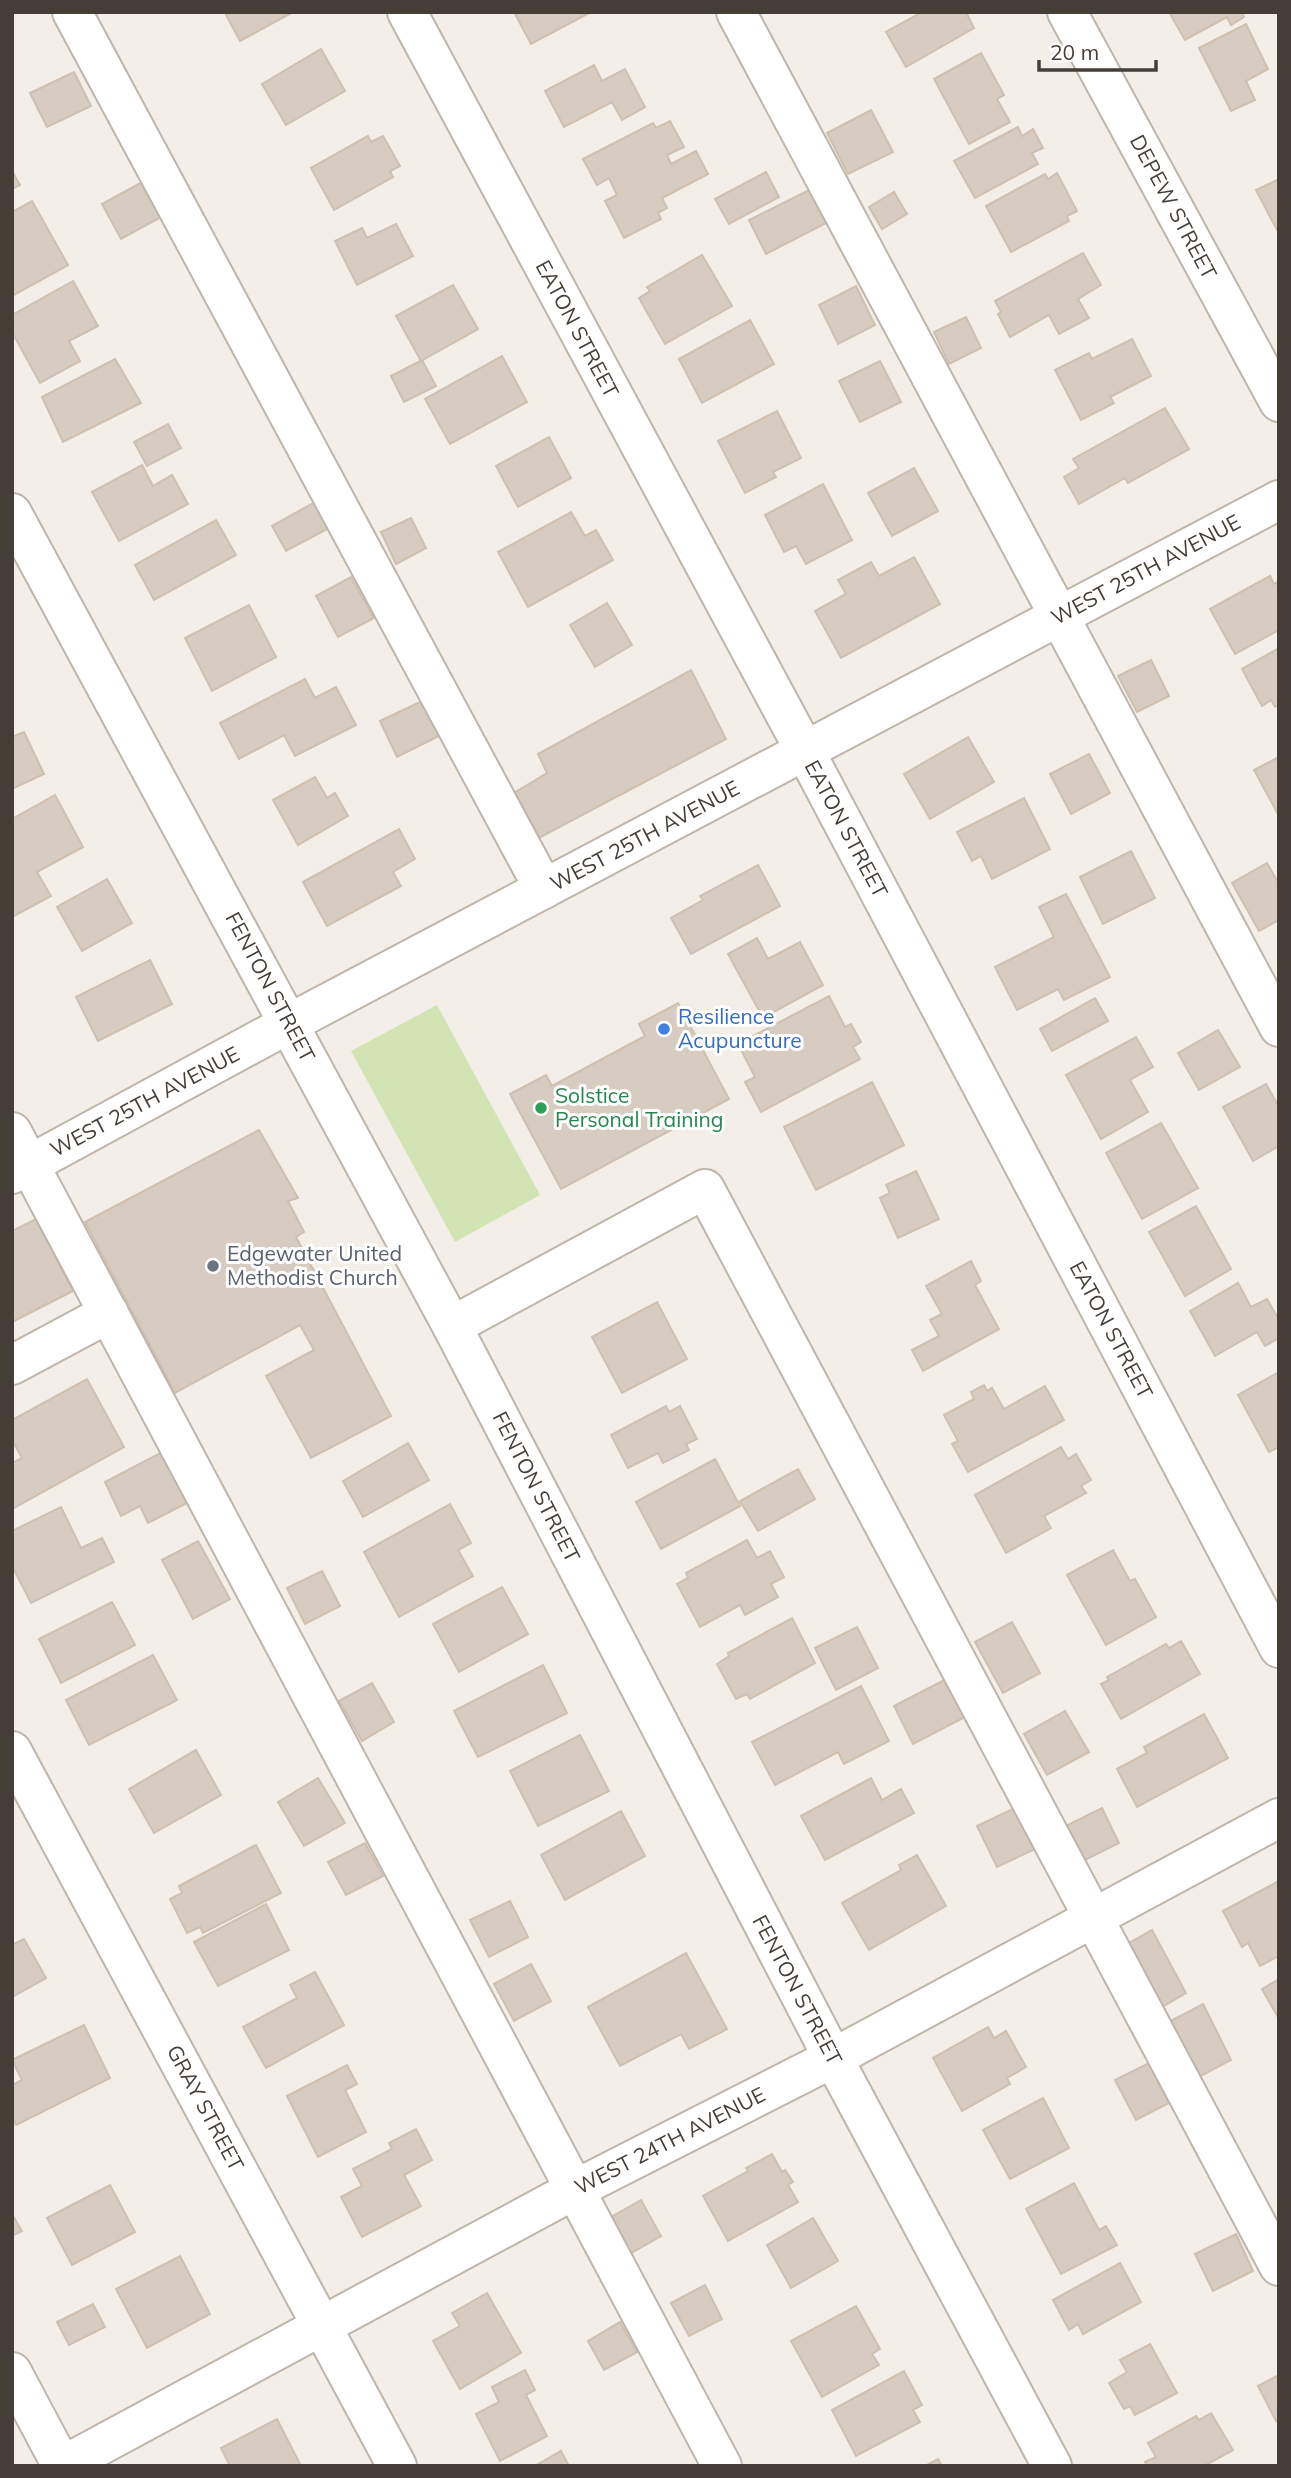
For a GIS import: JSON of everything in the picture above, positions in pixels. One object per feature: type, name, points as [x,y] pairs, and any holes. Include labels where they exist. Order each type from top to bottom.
[{"type":"street","points":[[72,12],[544,889]]},
{"type":"street","name":"EATON STREET","points":[[407,12],[805,751],[1279,1648]]},
{"type":"street","points":[[736,12],[1279,1027]]},
{"type":"street","name":"DEPEW STREET","points":[[1067,12],[1279,402]]},
{"type":"street","name":"WEST 25TH AVENUE","points":[[18,1157],[290,1023],[1279,499]]},
{"type":"street","name":"FENTON STREET","points":[[12,513],[452,1326],[833,2058],[1052,2466]]},
{"type":"street","points":[[18,1157],[109,1313],[722,2466]]},
{"type":"street","points":[[452,1326],[705,1189],[1279,2266]]},
{"type":"street","points":[[12,1365],[109,1313]]},
{"type":"street","name":"GRAY STREET","points":[[12,1751],[397,2466]]},
{"type":"street","name":"WEST 24TH AVENUE","points":[[62,2466],[574,2190],[833,2058],[1279,1818]]},
{"type":"street","points":[[12,2372],[62,2466]]},
{"type":"green space","points":[[437,1005],[540,1195],[455,1242],[351,1051]]},
{"type":"building","points":[[232,12],[293,12],[240,41],[226,15]]},
{"type":"building","points":[[514,12],[591,12],[531,44]]},
{"type":"building","points":[[922,12],[966,12],[974,28],[906,67],[886,32]]},
{"type":"building","points":[[1169,12],[1241,12],[1244,17],[1231,25],[1227,17],[1185,40]]},
{"type":"building","points":[[1246,24],[1268,69],[1246,81],[1255,100],[1231,111],[1199,48]]},
{"type":"building","points":[[321,49],[345,91],[286,125],[262,84]]},
{"type":"building","points":[[981,53],[1004,95],[997,99],[1010,122],[969,144],[934,79]]},
{"type":"building","points":[[594,65],[602,81],[625,69],[645,107],[622,120],[612,102],[564,127],[545,91]]},
{"type":"building","points":[[74,72],[91,106],[47,127],[30,93]]},
{"type":"building","points":[[871,110],[893,152],[848,174],[827,133]]},
{"type":"building","points":[[670,121],[684,147],[667,155],[671,164],[696,151],[708,174],[662,198],[667,208],[658,213],[661,219],[624,238],[605,201],[617,195],[609,178],[597,185],[583,159],[653,123],[656,128]]},
{"type":"building","points":[[1018,127],[1022,136],[1033,129],[1043,148],[1032,153],[1038,164],[975,198],[954,161]]},
{"type":"building","points":[[368,136],[371,142],[383,136],[400,166],[390,171],[393,177],[334,210],[311,168]]},
{"type":"building","points":[[12,171],[20,185],[12,189]]},
{"type":"building","points":[[766,172],[779,197],[729,224],[715,199]]},
{"type":"building","points":[[1057,173],[1077,211],[1067,216],[1069,221],[1011,252],[986,206],[1045,174],[1048,179]]},
{"type":"building","points":[[1279,179],[1279,229],[1277,230],[1256,190]]},
{"type":"building","points":[[142,182],[161,217],[121,239],[102,204]]},
{"type":"building","points":[[811,189],[828,222],[766,254],[749,220]]},
{"type":"building","points":[[894,192],[907,214],[882,229],[869,207]]},
{"type":"building","points":[[32,201],[68,265],[12,296],[12,212]]},
{"type":"building","points":[[396,224],[413,256],[357,285],[335,241],[362,228],[367,238]]},
{"type":"building","points":[[1083,253],[1101,285],[1078,299],[1089,318],[1059,334],[1049,315],[1010,337],[998,314],[1001,312],[995,301]]},
{"type":"building","points":[[702,255],[732,306],[665,344],[639,298],[650,291],[647,287]]},
{"type":"building","points":[[73,281],[98,326],[69,341],[80,361],[40,383],[12,332],[12,315]]},
{"type":"building","points":[[453,285],[478,329],[421,361],[396,316]]},
{"type":"building","points":[[856,286],[875,325],[838,344],[819,305]]},
{"type":"building","points":[[966,317],[981,348],[949,364],[934,332]]},
{"type":"building","points":[[750,320],[774,364],[702,403],[679,359]]},
{"type":"building","points":[[1132,339],[1151,376],[1110,397],[1114,403],[1081,420],[1055,370],[1089,353],[1092,359]]},
{"type":"building","points":[[502,356],[527,402],[450,444],[425,399]]},
{"type":"building","points":[[115,359],[141,403],[63,442],[42,397]]},
{"type":"building","points":[[422,360],[436,386],[404,402],[391,376]]},
{"type":"building","points":[[880,361],[901,402],[860,422],[839,381]]},
{"type":"building","points":[[1165,408],[1189,449],[1128,483],[1125,478],[1079,504],[1064,477],[1079,468],[1073,459]]},
{"type":"building","points":[[777,411],[801,458],[773,472],[776,477],[745,493],[718,441]]},
{"type":"building","points":[[168,424],[181,448],[147,466],[134,442]]},
{"type":"building","points":[[549,437],[571,478],[518,507],[496,466]]},
{"type":"building","points":[[142,465],[153,486],[172,475],[188,504],[119,541],[92,492]]},
{"type":"building","points":[[914,468],[938,511],[892,536],[868,493]]},
{"type":"building","points":[[823,484],[852,540],[806,564],[796,546],[784,552],[765,515]]},
{"type":"building","points":[[315,502],[329,528],[286,551],[272,526]]},
{"type":"building","points":[[571,512],[585,536],[596,530],[613,560],[528,607],[498,552]]},
{"type":"building","points":[[411,518],[426,548],[396,564],[381,532]]},
{"type":"building","points":[[216,520],[236,555],[154,600],[135,565]]},
{"type":"building","points":[[914,557],[940,604],[841,658],[815,611],[846,594],[838,580],[871,562],[879,576]]},
{"type":"building","points":[[1270,576],[1274,584],[1279,581],[1279,630],[1235,654],[1210,609]]},
{"type":"building","points":[[351,577],[374,618],[338,637],[316,596]]},
{"type":"building","points":[[607,603],[632,645],[595,667],[570,625]]},
{"type":"building","points":[[249,605],[276,657],[212,691],[185,638]]},
{"type":"building","points":[[1279,648],[1279,705],[1275,707],[1271,700],[1262,706],[1242,669]]},
{"type":"building","points":[[1151,660],[1169,696],[1137,712],[1118,676]]},
{"type":"building","points":[[691,670],[726,739],[537,839],[512,794],[547,773],[538,754]]},
{"type":"building","points":[[305,679],[315,698],[336,687],[356,725],[295,756],[284,735],[239,759],[220,723]]},
{"type":"building","points":[[428,698],[445,733],[397,757],[380,721]]},
{"type":"building","points":[[24,732],[44,774],[12,789],[12,737]]},
{"type":"building","points":[[968,737],[994,782],[930,819],[904,774]]},
{"type":"building","points":[[1089,754],[1110,793],[1071,814],[1050,774]]},
{"type":"building","points":[[1279,757],[1279,816],[1254,770]]},
{"type":"building","points":[[315,777],[327,798],[335,793],[348,816],[298,845],[273,800]]},
{"type":"building","points":[[55,795],[83,847],[37,872],[51,896],[12,917],[12,819]]},
{"type":"building","points":[[1024,798],[1050,849],[992,879],[981,856],[972,861],[957,832]]},
{"type":"building","points":[[399,829],[415,859],[393,872],[401,886],[327,926],[303,882]]},
{"type":"building","points":[[1131,851],[1155,898],[1103,924],[1080,877]]},
{"type":"building","points":[[1267,863],[1279,884],[1279,920],[1259,931],[1232,883]]},
{"type":"building","points":[[758,865],[780,906],[691,954],[671,918],[703,900],[700,896]]},
{"type":"building","points":[[107,879],[132,923],[82,951],[57,907]]},
{"type":"building","points":[[1066,894],[1110,977],[1064,1000],[1058,989],[1017,1010],[995,967],[1054,937],[1039,907]]},
{"type":"building","points":[[757,938],[768,959],[800,942],[823,985],[763,1018],[728,954]]},
{"type":"building","points":[[150,960],[172,1004],[98,1041],[76,997]]},
{"type":"building","points":[[829,996],[845,1027],[851,1024],[861,1042],[853,1047],[860,1059],[761,1112],[745,1082],[755,1077],[738,1044]]},
{"type":"building","points":[[1095,998],[1108,1021],[1052,1051],[1040,1029]]},
{"type":"building","points":[[678,1003],[729,1099],[561,1189],[510,1094],[546,1075],[552,1086],[645,1036],[639,1024]]},
{"type":"building","points":[[1218,1030],[1240,1067],[1199,1090],[1178,1053]]},
{"type":"building","points":[[1136,1037],[1153,1067],[1130,1080],[1148,1112],[1101,1139],[1066,1075]]},
{"type":"building","points":[[872,1082],[904,1145],[816,1190],[784,1127]]},
{"type":"building","points":[[1266,1084],[1279,1107],[1279,1146],[1253,1161],[1223,1107]]},
{"type":"building","points":[[1161,1123],[1198,1188],[1142,1219],[1106,1153]]},
{"type":"building","name":"Edgewater United Methodist Church","points":[[259,1130],[298,1198],[288,1201],[304,1232],[296,1237],[391,1416],[311,1458],[266,1376],[314,1350],[300,1325],[175,1393],[85,1222]]},
{"type":"building","points":[[916,1171],[939,1219],[898,1238],[880,1198],[890,1193],[886,1185]]},
{"type":"building","points":[[1196,1206],[1231,1269],[1185,1296],[1149,1232]]},
{"type":"building","points":[[36,1219],[73,1291],[12,1322],[12,1231]]},
{"type":"building","points":[[971,1261],[981,1281],[975,1285],[999,1329],[923,1371],[912,1350],[939,1336],[930,1320],[942,1314],[926,1286]]},
{"type":"building","points":[[1238,1283],[1251,1307],[1267,1299],[1279,1320],[1279,1338],[1265,1346],[1257,1332],[1215,1356],[1190,1311]]},
{"type":"building","points":[[657,1302],[687,1359],[622,1393],[592,1337]]},
{"type":"building","points":[[1279,1372],[1279,1447],[1269,1452],[1238,1395]]},
{"type":"building","points":[[87,1379],[124,1447],[12,1509],[12,1463],[22,1458],[12,1440],[12,1420]]},
{"type":"building","points":[[984,1385],[987,1391],[992,1388],[1004,1409],[1045,1386],[1064,1420],[968,1472],[952,1444],[958,1441],[944,1415],[974,1399],[971,1392]]},
{"type":"building","points":[[666,1406],[669,1412],[680,1406],[697,1439],[686,1444],[689,1450],[663,1463],[658,1453],[628,1468],[611,1435]]},
{"type":"building","points":[[408,1443],[429,1480],[363,1517],[343,1481]]},
{"type":"building","points":[[1061,1447],[1068,1459],[1076,1454],[1091,1480],[1081,1486],[1086,1493],[1044,1516],[1051,1528],[1006,1553],[975,1495]]},
{"type":"building","points":[[166,1450],[191,1501],[148,1523],[140,1506],[121,1516],[105,1482]]},
{"type":"building","points":[[715,1459],[740,1506],[661,1549],[636,1502]]},
{"type":"building","points":[[798,1469],[815,1499],[758,1531],[740,1501]]},
{"type":"building","points":[[450,1504],[471,1543],[458,1550],[473,1576],[399,1617],[364,1552]]},
{"type":"building","points":[[61,1507],[81,1548],[102,1538],[114,1562],[31,1603],[12,1566],[12,1531]]},
{"type":"building","points":[[747,1540],[757,1558],[770,1551],[784,1577],[771,1584],[778,1597],[745,1615],[740,1605],[700,1627],[677,1584],[688,1578],[686,1573]]},
{"type":"building","points":[[198,1541],[230,1599],[193,1619],[162,1560]]},
{"type":"building","points":[[1113,1550],[1130,1581],[1135,1579],[1156,1617],[1106,1645],[1067,1575]]},
{"type":"building","points":[[322,1571],[340,1606],[305,1624],[287,1588]]},
{"type":"building","points":[[502,1587],[528,1634],[459,1672],[433,1624]]},
{"type":"building","points":[[112,1602],[135,1645],[61,1683],[39,1639]]},
{"type":"building","points":[[792,1618],[815,1663],[750,1699],[747,1694],[736,1699],[717,1664],[729,1656],[728,1653]]},
{"type":"building","points":[[1012,1622],[1040,1673],[1003,1693],[975,1642]]},
{"type":"building","points":[[857,1627],[878,1668],[836,1690],[815,1648]]},
{"type":"building","points":[[1181,1641],[1200,1674],[1121,1719],[1101,1684],[1109,1680],[1107,1677],[1166,1644],[1169,1648]]},
{"type":"building","points":[[153,1655],[177,1700],[89,1745],[66,1700]]},
{"type":"building","points":[[543,1665],[567,1713],[478,1757],[454,1711]]},
{"type":"building","points":[[946,1679],[965,1717],[913,1744],[894,1706]]},
{"type":"building","points":[[372,1683],[394,1722],[362,1741],[339,1701]]},
{"type":"building","points":[[861,1686],[889,1741],[844,1764],[838,1752],[775,1785],[752,1742]]},
{"type":"building","points":[[1065,1711],[1089,1752],[1047,1775],[1024,1734]]},
{"type":"building","points":[[1204,1714],[1228,1758],[1137,1807],[1117,1769],[1147,1753],[1144,1747]]},
{"type":"building","points":[[580,1735],[609,1791],[538,1826],[510,1771]]},
{"type":"building","points":[[196,1750],[221,1795],[154,1833],[129,1789]]},
{"type":"building","points":[[318,1778],[345,1823],[304,1846],[278,1802]]},
{"type":"building","points":[[871,1778],[882,1800],[901,1789],[914,1813],[825,1860],[801,1816]]},
{"type":"building","points":[[1015,1808],[1035,1849],[997,1867],[977,1826]]},
{"type":"building","points":[[1102,1808],[1119,1843],[1081,1862],[1064,1827]]},
{"type":"building","points":[[621,1811],[645,1856],[565,1900],[541,1855]]},
{"type":"building","points":[[365,1843],[383,1876],[346,1895],[328,1862]]},
{"type":"building","points":[[256,1845],[281,1893],[203,1933],[200,1927],[187,1933],[170,1899],[182,1893],[179,1886]]},
{"type":"building","points":[[917,1855],[946,1906],[869,1950],[842,1903],[901,1870],[899,1865]]},
{"type":"building","points":[[1279,1881],[1279,1956],[1260,1966],[1248,1943],[1242,1947],[1223,1911]]},
{"type":"building","points":[[510,1901],[528,1937],[489,1957],[470,1920]]},
{"type":"building","points":[[266,1904],[289,1950],[218,1986],[194,1942]]},
{"type":"building","points":[[1152,1930],[1186,1993],[1153,2012],[1119,1949]]},
{"type":"building","points":[[24,1939],[46,1978],[12,1997],[12,1945]]},
{"type":"building","points":[[686,1953],[727,2029],[689,2049],[681,2034],[620,2066],[588,2007]]},
{"type":"building","points":[[531,1964],[551,2001],[514,2021],[494,1984]]},
{"type":"building","points":[[315,1972],[344,2025],[266,2068],[243,2027],[297,1998],[290,1985]]},
{"type":"building","points":[[1279,1979],[1279,2019],[1262,1989]]},
{"type":"building","points":[[1203,2004],[1231,2060],[1193,2080],[1165,2024]]},
{"type":"building","points":[[84,2025],[110,2078],[16,2125],[12,2117],[12,2085],[22,2080],[12,2060]]},
{"type":"building","points":[[988,2027],[994,2038],[1006,2031],[1026,2067],[1007,2078],[1010,2084],[962,2111],[933,2058]]},
{"type":"building","points":[[1149,2063],[1169,2103],[1136,2120],[1115,2080]]},
{"type":"building","points":[[347,2065],[357,2084],[345,2090],[366,2132],[318,2157],[287,2096]]},
{"type":"building","points":[[1043,2098],[1069,2148],[1010,2179],[983,2130]]},
{"type":"building","points":[[416,2129],[432,2160],[404,2175],[421,2206],[362,2237],[341,2197],[362,2186],[353,2169],[392,2149],[389,2143]]},
{"type":"building","points":[[772,2154],[782,2172],[785,2170],[793,2182],[788,2185],[798,2202],[728,2241],[703,2196]]},
{"type":"building","points":[[1074,2183],[1099,2230],[1106,2226],[1117,2245],[1061,2274],[1026,2209]]},
{"type":"building","points":[[110,2185],[135,2232],[72,2265],[47,2218]]},
{"type":"building","points":[[641,2200],[661,2236],[626,2256],[606,2220]]},
{"type":"building","points":[[12,2214],[22,2231],[12,2236]]},
{"type":"building","points":[[813,2218],[838,2261],[791,2288],[767,2245]]},
{"type":"building","points":[[1236,2234],[1253,2271],[1213,2291],[1195,2254]]},
{"type":"building","points":[[180,2256],[210,2314],[147,2348],[116,2289]]},
{"type":"building","points":[[1120,2263],[1141,2302],[1083,2334],[1078,2324],[1069,2330],[1053,2300]]},
{"type":"building","points":[[705,2285],[722,2319],[689,2336],[671,2303]]},
{"type":"building","points":[[487,2293],[521,2353],[460,2389],[433,2341],[460,2326],[452,2313]]},
{"type":"building","points":[[93,2304],[105,2327],[69,2345],[57,2322]]},
{"type":"building","points":[[856,2306],[880,2349],[872,2354],[879,2365],[822,2397],[791,2341]]},
{"type":"building","points":[[620,2322],[637,2352],[604,2370],[588,2341]]},
{"type":"building","points":[[1150,2344],[1177,2393],[1135,2415],[1130,2406],[1124,2409],[1109,2383],[1127,2372],[1120,2360]]},
{"type":"building","points":[[525,2370],[535,2390],[526,2395],[547,2436],[500,2461],[476,2414],[499,2402],[492,2387]]},
{"type":"building","points":[[904,2371],[922,2405],[913,2410],[920,2422],[856,2456],[832,2410]]},
{"type":"building","points":[[1279,2375],[1279,2419],[1276,2421],[1258,2386]]},
{"type":"building","points":[[1211,2413],[1233,2450],[1204,2466],[1147,2466],[1145,2462],[1156,2457],[1148,2443],[1196,2416],[1199,2420]]},
{"type":"building","points":[[277,2419],[301,2466],[230,2466],[221,2448]]},
{"type":"building","points":[[561,2451],[569,2466],[535,2466]]},
{"type":"building","points":[[938,2459],[942,2466],[925,2466]]},
{"type":"place","name":"Resilience Acupuncture","points":[[664,1029]]},
{"type":"place","name":"Solstice Personal Training","points":[[541,1108]]},
{"type":"place","name":"Edgewater United Methodist Church","points":[[213,1266]]}]
